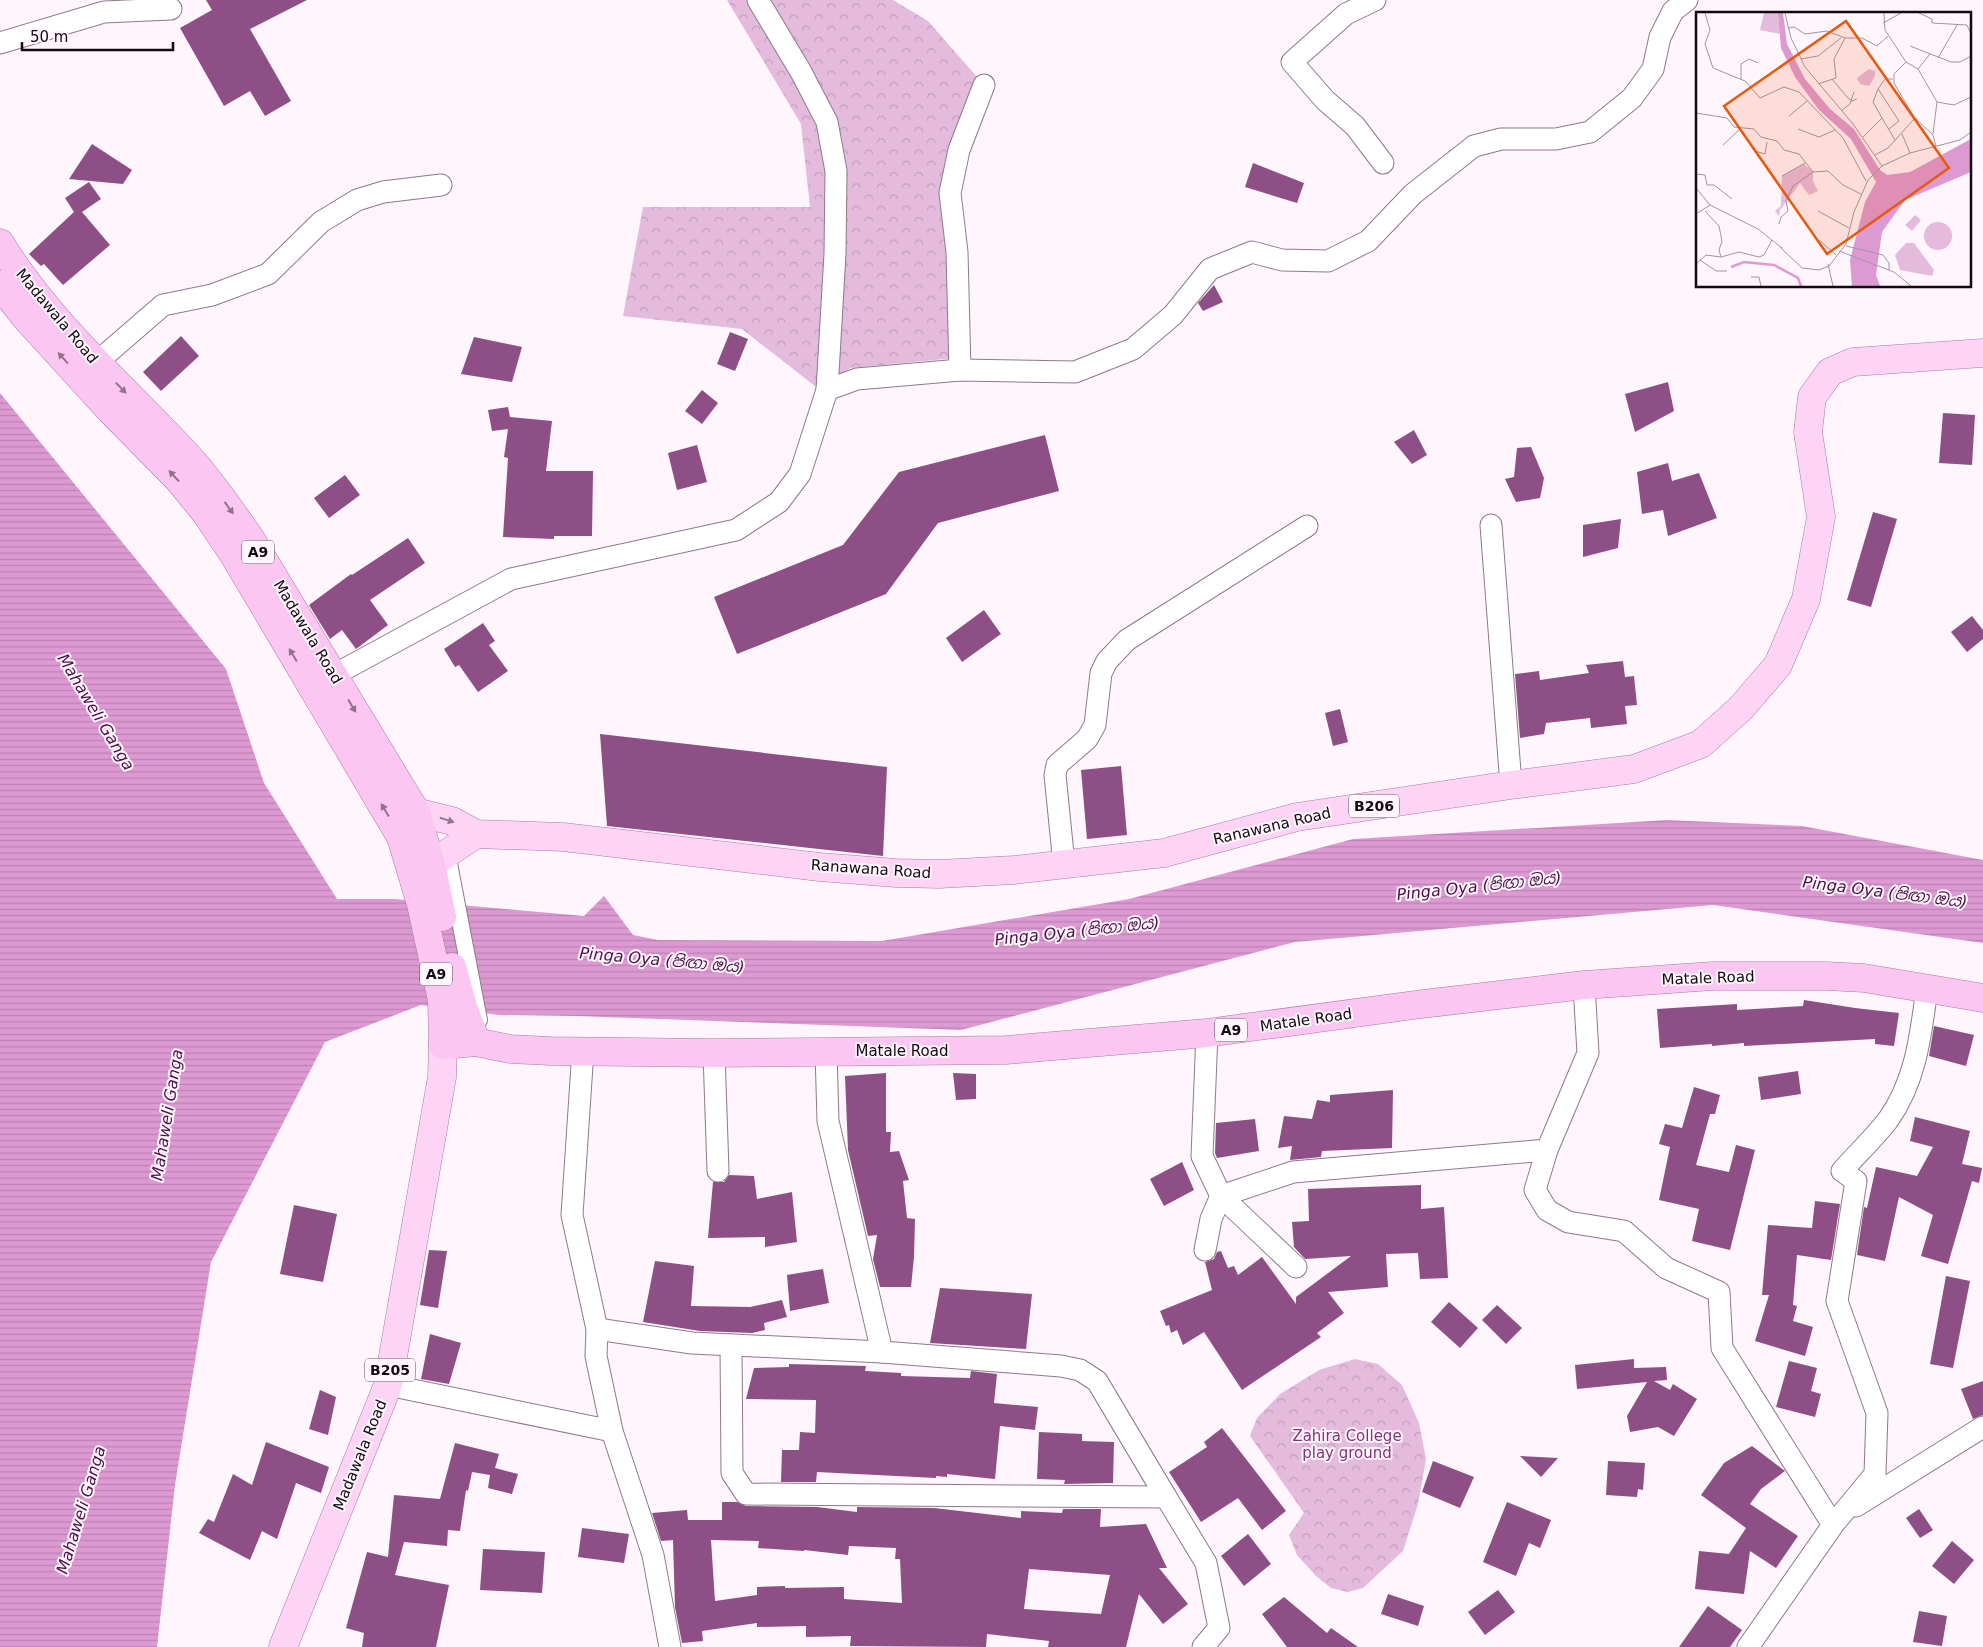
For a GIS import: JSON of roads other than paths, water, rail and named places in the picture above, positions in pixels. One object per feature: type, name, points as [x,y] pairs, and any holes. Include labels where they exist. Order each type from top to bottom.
[{"type":"highway","name":"Madawala Road","points":[[0,243],[26,281],[96,363],[193,463],[250,538],[401,837],[435,884],[443,1045]]},
{"type":"highway","name":"Madawala Road","points":[[0,285],[26,318],[109,409],[178,479],[205,512],[416,812],[435,884],[454,977],[477,1031]]},
{"type":"highway","points":[[401,837],[416,812]]},
{"type":"highway","name":"Matale Road","points":[[443,1045],[477,1031],[510,1049],[714,1053],[1006,1050],[1207,1033],[1422,1004],[1584,985],[1713,976],[1864,978],[1983,998]]},
{"type":"main road","name":"Ranawana Road","points":[[476,834],[563,837],[820,867],[896,873],[970,873],[1164,853],[1297,818],[1511,785],[1634,769],[1700,744],[1741,708],[1778,665],[1806,599],[1821,517],[1808,432],[1812,397],[1830,372],[1854,362],[1983,353]]},
{"type":"main road","name":"B206","points":[[416,812],[452,821],[476,834]]},
{"type":"main road","points":[[435,884],[476,834]]},
{"type":"main road","name":"Madawala Road","points":[[442,1077],[454,1058],[477,1031]]},
{"type":"main road","name":"Madawala Road","points":[[282,1647],[388,1385],[442,1077],[443,1045]]},
{"type":"street","points":[[323,681],[512,580],[736,530],[779,502],[800,474],[827,390],[835,254],[836,171],[827,122],[801,72],[758,0]]},
{"type":"street","points":[[1375,0],[1346,14],[1292,62],[1326,100],[1355,126],[1383,163]]},
{"type":"street","points":[[827,390],[858,379],[960,370],[1075,372],[1133,349],[1173,315],[1210,269],[1252,252],[1282,260],[1328,261],[1368,241],[1414,194],[1474,146],[1501,140],[1556,139],[1590,132],[1632,98],[1653,70],[1660,37],[1677,4]]},
{"type":"street","points":[[0,43],[104,12],[171,9]]},
{"type":"street","points":[[960,370],[956,252],[950,193],[959,150],[984,85]]},
{"type":"street","points":[[96,363],[164,305],[212,295],[268,274],[321,222],[357,200],[383,192],[441,185]]},
{"type":"street","points":[[1491,525],[1511,785]]},
{"type":"street","points":[[1064,864],[1055,775],[1057,765],[1087,739],[1095,725],[1101,673],[1107,661],[1127,640],[1307,526]]},
{"type":"street","points":[[1584,985],[1588,1053],[1546,1150],[1535,1190],[1547,1210],[1568,1222],[1624,1231],[1666,1268],[1719,1292],[1722,1348],[1835,1523]]},
{"type":"street","points":[[1748,1647],[1835,1523],[1875,1474],[1877,1413],[1837,1301],[1856,1181],[1842,1171],[1888,1119],[1908,1084],[1918,1052],[1927,988]]},
{"type":"street","points":[[1207,1033],[1202,1156],[1221,1196],[1296,1267]]},
{"type":"street","points":[[582,1050],[572,1215],[597,1329],[596,1356],[612,1431],[652,1555],[670,1647]]},
{"type":"street","points":[[826,1051],[828,1121],[882,1352]]},
{"type":"street","points":[[714,1053],[718,1171]]},
{"type":"street","points":[[1205,1250],[1211,1219],[1221,1196],[1293,1172],[1546,1150]]},
{"type":"street","points":[[597,1329],[692,1343],[882,1352],[1061,1366],[1080,1370],[1097,1381],[1206,1563],[1219,1628],[1203,1647]]},
{"type":"street","points":[[731,1346],[732,1473],[746,1494],[1166,1497]]},
{"type":"street","points":[[388,1385],[612,1431]]},
{"type":"street","points":[[1835,1523],[1863,1502],[1983,1427]]},
{"type":"water","points":[[0,393],[226,669],[264,783],[337,899],[394,899],[584,916],[604,896],[633,935],[658,940],[882,941],[1129,899],[1353,839],[1667,820],[1802,826],[1983,860],[1983,943],[1713,905],[1295,942],[961,1030],[499,1015],[421,1005],[325,1042],[211,1262],[175,1485],[157,1647],[0,1647]]},
{"type":"water label","name":"Mahaweli Ganga","points":[[96,712]]},
{"type":"water label","name":"Pinga Oya (පිඟා ඔය)","points":[[1479,886]]},
{"type":"water label","name":"Pinga Oya (පිඟා ඔය)","points":[[1885,892]]},
{"type":"water label","name":"Pinga Oya (පිඟා ඔය)","points":[[1077,931]]},
{"type":"water label","name":"Pinga Oya (පිඟා ඔය)","points":[[662,960]]},
{"type":"water label","name":"Mahaweli Ganga","points":[[167,1115]]},
{"type":"water label","name":"Mahaweli Ganga","points":[[81,1510]]},
{"type":"park label","name":"Zahira College play ground","points":[[1347,1444]]}]
